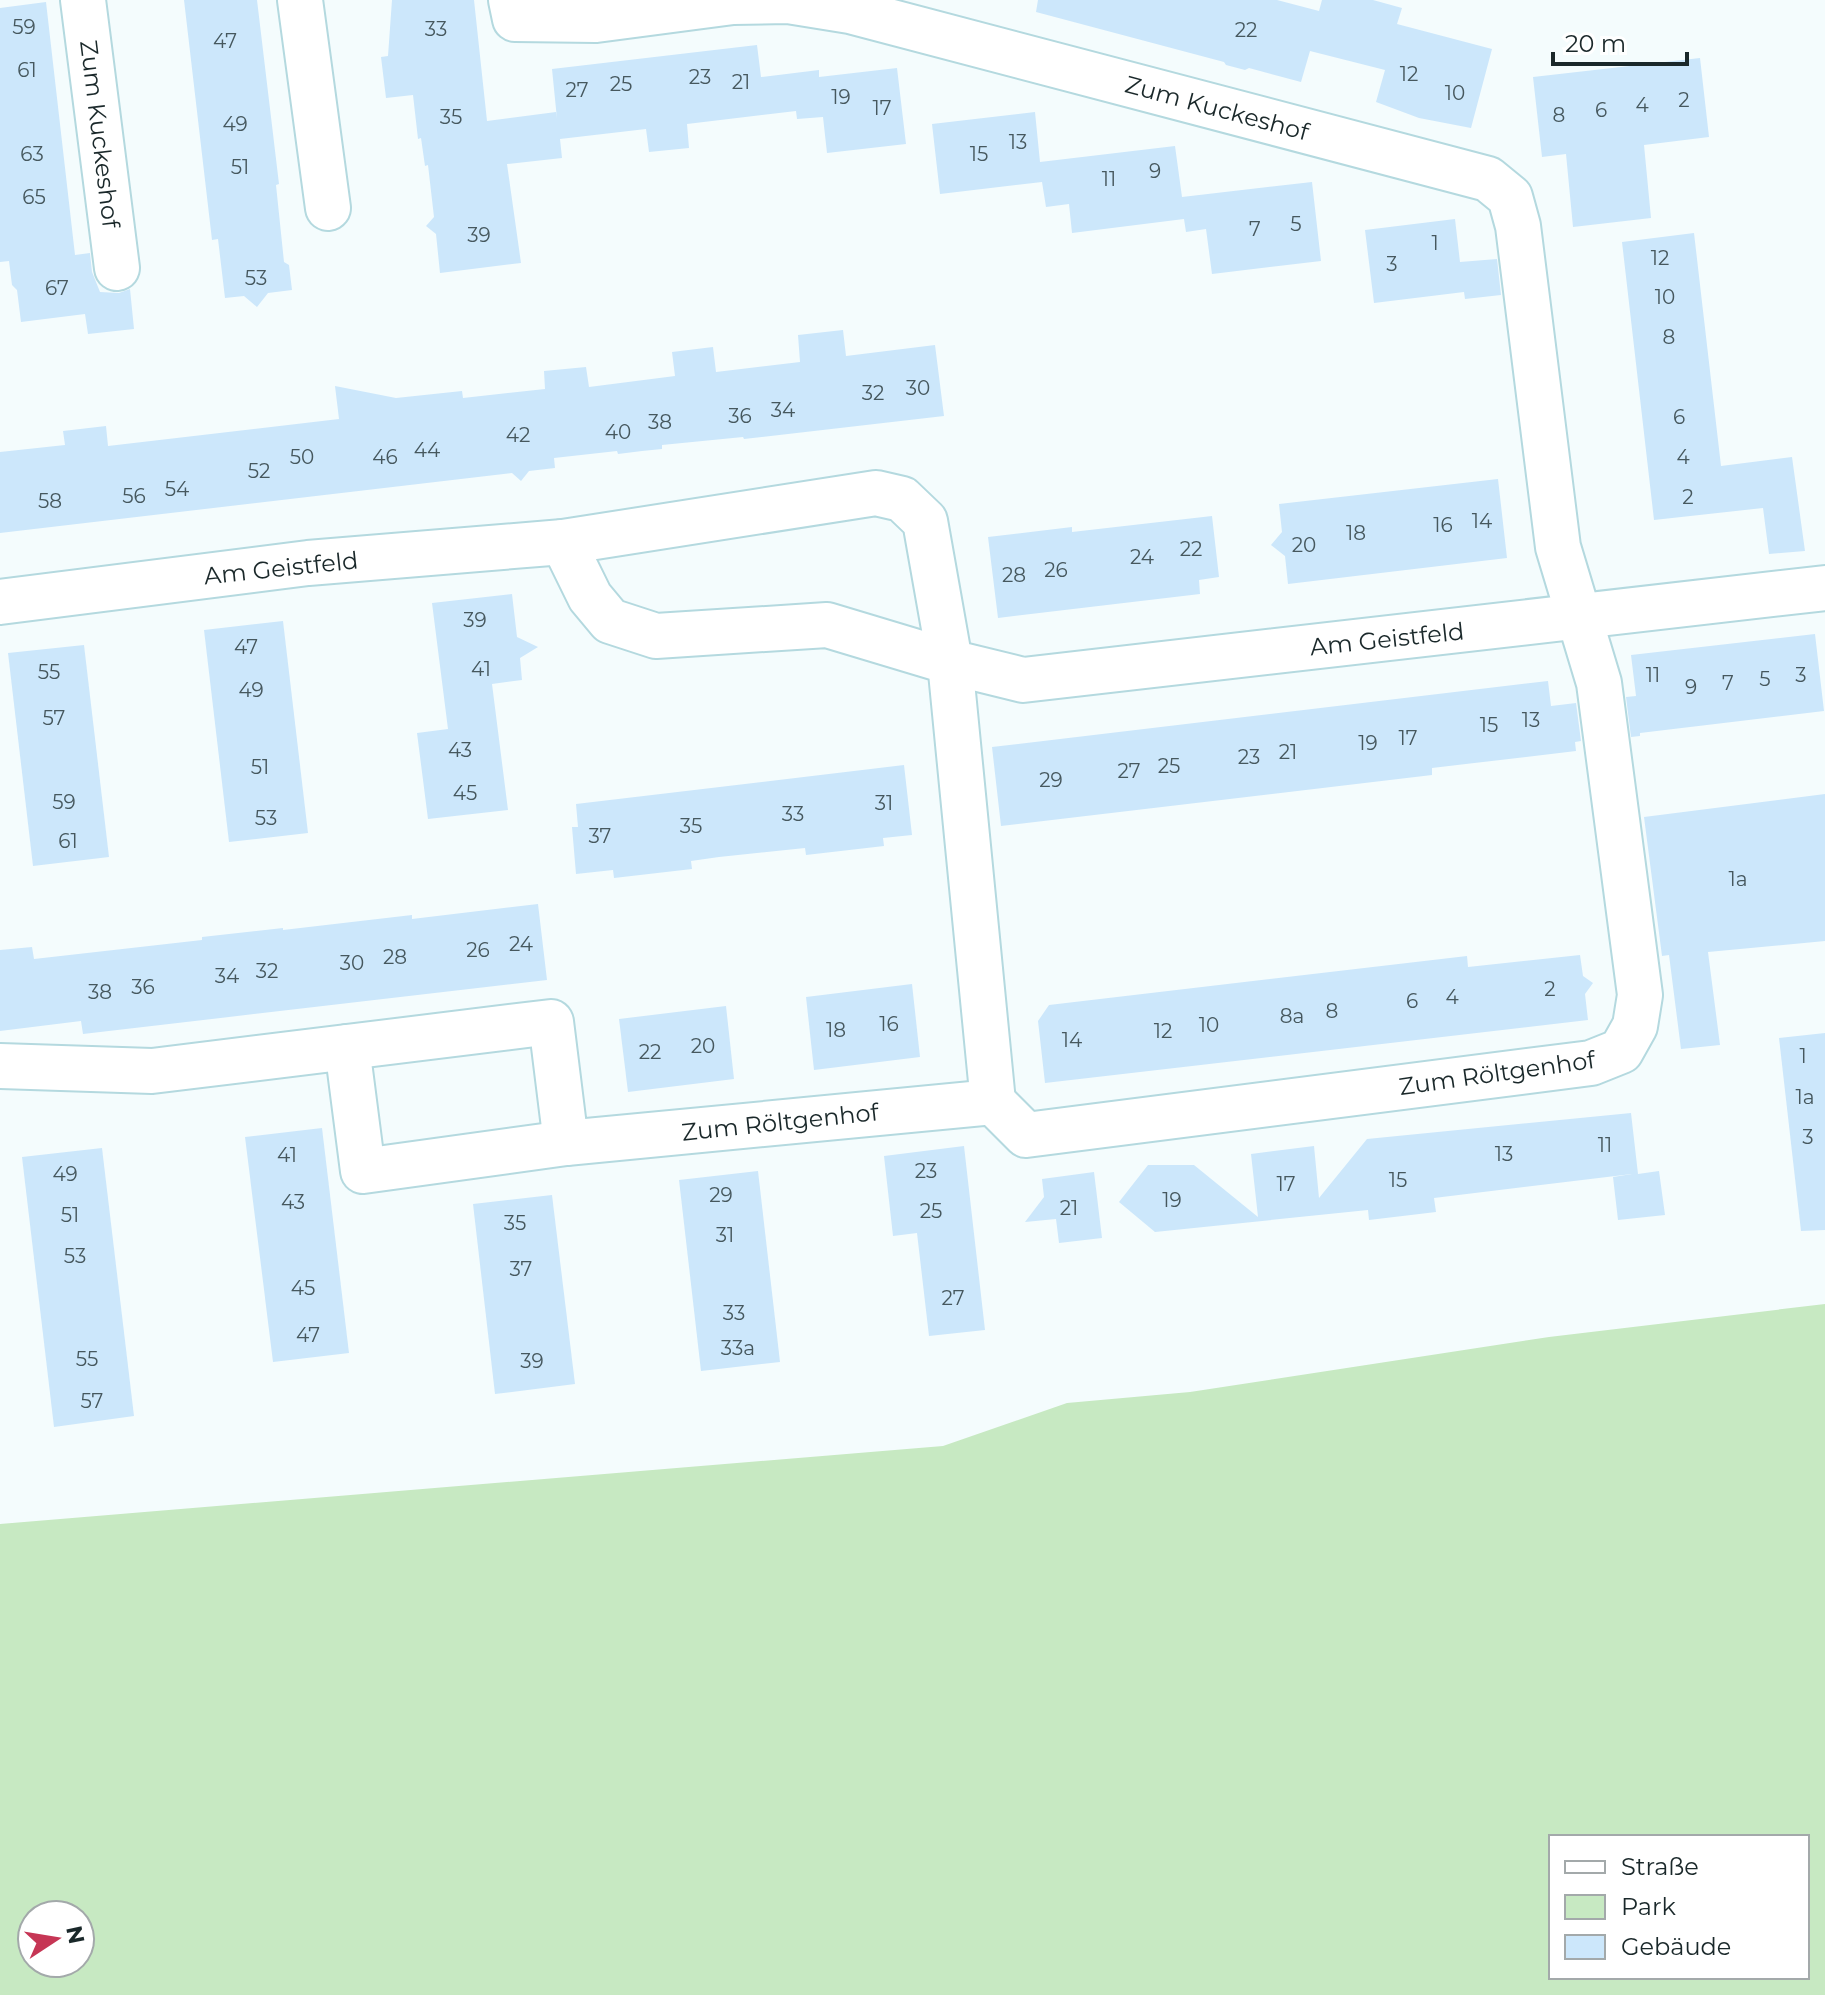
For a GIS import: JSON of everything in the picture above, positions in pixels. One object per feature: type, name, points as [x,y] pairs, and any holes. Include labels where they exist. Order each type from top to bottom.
[{"type":"street","name":"Zum Kuckeshof","points":[[83,0],[117,268]]},
{"type":"street","points":[[300,0],[328,208]]},
{"type":"street","name":"Zum Kuckeshof","points":[[511,0],[515,19],[596,20],[733,2],[788,1],[850,11],[1488,179],[1510,197],[1518,226],[1558,547],[1580,617]]},
{"type":"street","name":"Am Geistfeld","points":[[0,602],[308,563],[563,542],[876,493],[902,499],[925,521],[950,662]]},
{"type":"street","name":"Am Geistfeld","points":[[563,542],[590,597],[610,621],[656,636],[827,625],[1023,680],[1825,588]]},
{"type":"street","name":"Zum Röltgenhof","points":[[347,1047],[363,1171],[566,1143],[993,1102],[1026,1135],[1591,1063],[1621,1051],[1635,1026],[1640,995],[1599,683],[1580,617]]},
{"type":"street","points":[[950,662],[993,1102]]},
{"type":"street","points":[[0,1066],[152,1071],[551,1022],[566,1143]]},
{"type":"green space","points":[[1825,1304],[1825,1995],[0,1995],[0,1524],[943,1446],[1067,1403],[1190,1392],[1549,1337]]},
{"type":"building","points":[[184,0],[257,0],[279,184],[276,185],[284,262],[289,265],[292,290],[268,293],[257,307],[244,296],[225,298],[218,239],[212,240]]},
{"type":"building","points":[[392,0],[474,0],[487,121],[556,112],[557,119],[552,69],[757,45],[761,77],[819,70],[819,77],[897,68],[906,144],[827,153],[823,117],[797,119],[796,111],[687,124],[689,148],[649,152],[646,129],[560,139],[562,158],[507,164],[521,263],[440,273],[436,234],[426,226],[434,217],[428,165],[425,166],[421,138],[418,139],[413,95],[386,98],[381,57],[388,56]]},
{"type":"building","points":[[1038,0],[1277,0],[1319,11],[1322,0],[1373,0],[1402,8],[1397,24],[1492,49],[1471,128],[1419,118],[1376,102],[1385,70],[1310,51],[1301,82],[1226,65],[1036,12]]},
{"type":"building","points":[[46,2],[75,255],[90,253],[92,272],[100,292],[119,293],[130,289],[134,329],[88,334],[85,314],[21,322],[9,261],[0,262],[0,8]]},
{"type":"building","points":[[1700,58],[1709,137],[1644,145],[1651,218],[1573,227],[1566,154],[1542,157],[1533,77]]},
{"type":"building","points":[[1035,112],[1040,162],[1175,146],[1182,197],[1312,182],[1321,261],[1212,274],[1206,229],[1186,232],[1184,219],[1072,233],[1069,204],[1046,207],[1042,182],[940,194],[932,124]]},
{"type":"building","points":[[1455,219],[1460,262],[1497,259],[1501,295],[1465,299],[1464,292],[1374,303],[1365,230]]},
{"type":"building","points":[[1694,233],[1721,466],[1792,457],[1805,551],[1769,554],[1763,508],[1654,520],[1622,242]]},
{"type":"building","points":[[843,330],[846,356],[935,345],[944,416],[744,439],[662,445],[662,449],[618,454],[617,451],[554,458],[555,468],[529,471],[521,481],[512,473],[0,533],[0,452],[65,445],[63,431],[106,426],[108,446],[339,419],[335,386],[396,398],[462,391],[463,398],[545,389],[544,371],[586,367],[589,387],[675,376],[672,352],[713,347],[716,372],[800,362],[798,335]]},
{"type":"building","points":[[1498,479],[1507,558],[1288,584],[1285,556],[1271,545],[1282,532],[1279,504]]},
{"type":"building","points":[[1212,516],[1219,577],[1199,580],[1200,594],[998,618],[988,537],[1072,527],[1072,532]]},
{"type":"building","points":[[512,594],[517,637],[538,647],[520,658],[522,680],[492,684],[508,810],[428,819],[417,733],[448,729],[432,603]]},
{"type":"building","points":[[283,621],[308,833],[229,842],[204,630]]},
{"type":"building","points":[[1815,634],[1824,711],[1640,733],[1640,736],[1631,737],[1626,697],[1636,696],[1631,655]]},
{"type":"building","points":[[84,645],[109,857],[33,866],[8,653]]},
{"type":"building","points":[[1548,681],[1551,706],[1576,703],[1581,741],[1575,742],[1576,751],[1432,768],[1432,775],[1001,826],[992,747]]},
{"type":"building","points":[[904,765],[912,835],[883,838],[884,846],[806,855],[805,848],[719,857],[691,861],[692,869],[614,878],[613,870],[576,874],[572,827],[578,827],[576,804]]},
{"type":"building","points":[[1825,794],[1825,941],[1708,952],[1720,1045],[1681,1049],[1669,955],[1662,956],[1644,817]]},
{"type":"building","points":[[538,904],[547,980],[83,1034],[81,1021],[0,1031],[0,950],[32,947],[34,959],[283,928],[412,915],[412,919]]},
{"type":"building","points":[[1580,955],[1583,976],[1593,983],[1585,994],[1588,1020],[1045,1083],[1038,1021],[1049,1005],[1467,956],[1468,967]]},
{"type":"building","points":[[912,984],[920,1057],[814,1070],[806,997]]},
{"type":"building","points":[[726,1006],[734,1079],[628,1092],[619,1019]]},
{"type":"building","points":[[1825,1033],[1825,1230],[1801,1231],[1779,1038]]},
{"type":"building","points":[[1631,1113],[1638,1174],[1659,1171],[1665,1215],[1618,1220],[1613,1177],[1632,1174],[1434,1198],[1436,1212],[1369,1220],[1368,1210],[1155,1232],[1119,1202],[1148,1165],[1194,1165],[1258,1217],[1251,1154],[1314,1146],[1319,1198],[1367,1139]]},
{"type":"building","points":[[322,1128],[349,1353],[273,1362],[245,1137]]},
{"type":"building","points":[[964,1146],[985,1330],[929,1336],[917,1233],[893,1236],[884,1156]]},
{"type":"building","points":[[102,1148],[134,1416],[54,1427],[22,1157]]},
{"type":"building","points":[[758,1171],[780,1362],[701,1371],[679,1180]]},
{"type":"building","points":[[1094,1172],[1102,1238],[1059,1243],[1056,1219],[1025,1222],[1044,1197],[1042,1179]]},
{"type":"building","points":[[552,1195],[575,1384],[495,1394],[473,1204]]}]
